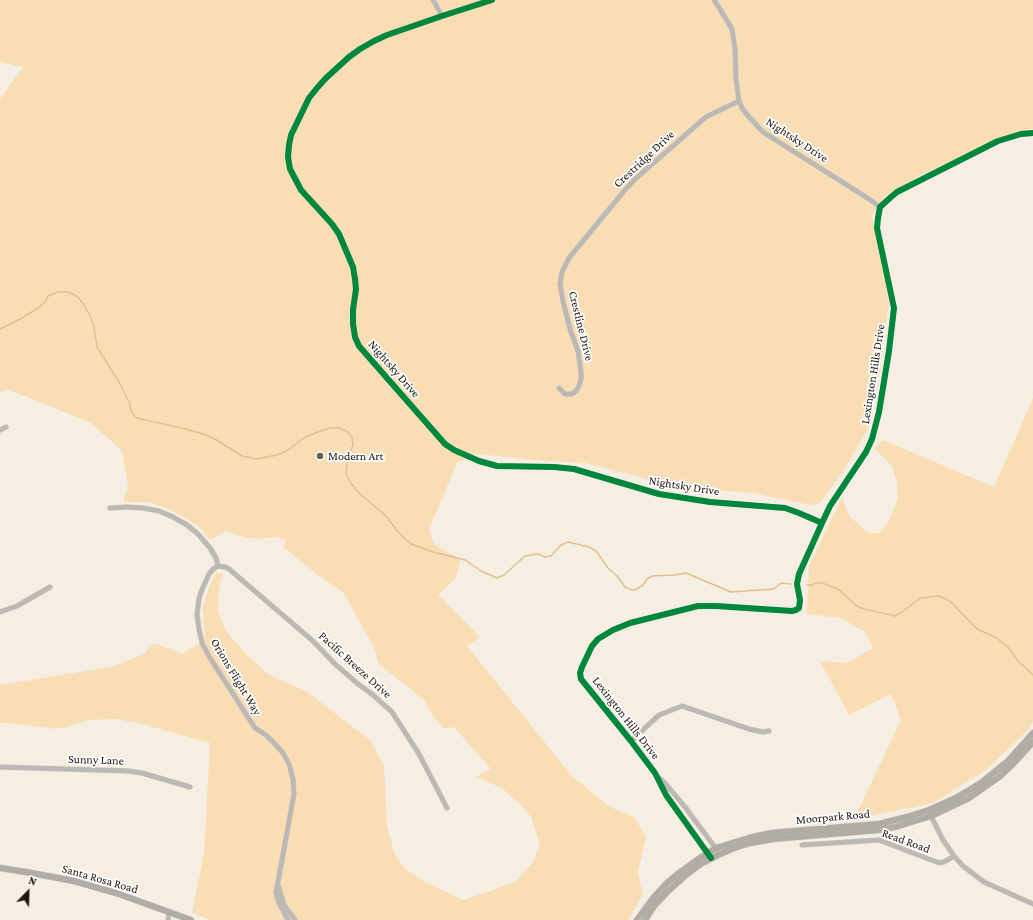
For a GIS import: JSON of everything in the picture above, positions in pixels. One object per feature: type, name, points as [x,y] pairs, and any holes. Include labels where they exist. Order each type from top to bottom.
[{"type":"main road","name":"Moorpark Road","points":[[930,813],[981,783],[1008,761],[1033,733]]},
{"type":"main road","name":"Moorpark Road","points":[[637,920],[666,884],[692,864],[718,851],[772,839],[878,830],[895,827],[969,798],[999,777],[1033,742]]},
{"type":"main road","name":"Moorpark Road","points":[[645,920],[654,906],[667,892],[710,856]]},
{"type":"main road","name":"Santa Rosa Road","points":[[0,868],[74,881],[118,894],[191,920]]},
{"type":"street","points":[[433,0],[442,16]]},
{"type":"street","name":"Nightsky Drive","points":[[492,0],[387,35],[374,40],[360,49],[326,78],[309,98],[300,114],[290,140],[288,157],[290,169],[300,190],[332,224],[339,234],[353,267],[356,289],[353,324],[359,346],[445,444],[454,450],[478,461],[497,466],[554,467],[574,469],[659,494],[710,502],[785,508],[822,523]]},
{"type":"street","name":"Nightsky Drive","points":[[714,0],[730,25],[733,36],[736,79],[739,101],[742,108],[763,132],[880,207]]},
{"type":"street","name":"Crestridge Drive","points":[[577,249],[634,180],[706,117],[739,101]]},
{"type":"street","points":[[880,207],[897,192],[998,142],[1021,134],[1033,133]]},
{"type":"street","name":"Lexington Hills Drive","points":[[710,856],[666,795],[656,775],[631,741],[580,679],[580,674],[595,642],[605,634],[620,626],[698,606],[792,611],[799,608],[800,604],[797,584],[799,574],[830,506],[866,452],[872,439],[879,412],[894,308],[877,228],[880,207]]},
{"type":"street","name":"Crestline Drive","points":[[559,388],[565,394],[572,394],[576,392],[581,379],[578,351],[562,301],[560,284],[564,267],[577,249]]},
{"type":"street","points":[[0,430],[6,427]]},
{"type":"street","points":[[110,508],[143,508],[158,511],[173,517],[187,525],[198,534],[210,548],[216,558],[218,566]]},
{"type":"street","name":"Pacific Breeze Drive","points":[[218,566],[229,569],[312,641],[335,664],[358,684],[374,695],[392,712],[419,754],[447,808]]},
{"type":"street","name":"Orions Flight Way","points":[[218,566],[209,574],[199,599],[197,614],[202,643],[255,728],[266,735],[283,753],[289,764],[293,779],[294,794],[276,893],[282,911],[288,920]]},
{"type":"street","points":[[0,612],[17,606],[50,587]]},
{"type":"street","points":[[631,741],[659,715],[682,706],[749,729],[763,732],[769,731]]},
{"type":"street","name":"Sunny Lane","points":[[0,767],[128,771],[142,773],[190,787]]},
{"type":"street","name":"Lexington Hills Drive","points":[[656,775],[672,791],[718,851]]},
{"type":"street","name":"Read Road","points":[[930,813],[943,840],[954,856],[966,868],[984,882],[1033,904]]},
{"type":"street","name":"Read Road","points":[[802,845],[879,840],[939,863],[944,862],[954,856]]},
{"type":"street","name":"Orions Flight Way","points":[[277,883],[284,905],[295,920]]},
{"type":"street","points":[[168,920],[169,912]]},
{"type":"shaded area","points":[[0,0],[1033,0],[1033,129],[1007,135],[917,177],[884,197],[872,216],[889,301],[879,377],[868,429],[844,470],[820,503],[811,505],[752,493],[683,488],[585,463],[533,460],[477,454],[457,463],[429,529],[434,544],[461,560],[455,579],[438,595],[480,637],[467,646],[572,776],[610,807],[634,817],[646,837],[638,872],[643,895],[628,920],[211,920],[192,913],[204,854],[210,743],[138,723],[116,719],[91,720],[57,729],[0,723],[0,685],[111,667],[144,654],[154,643],[182,654],[205,640],[203,607],[210,585],[216,573],[223,573],[219,588],[218,611],[226,631],[246,654],[269,675],[306,691],[371,741],[384,765],[387,826],[395,855],[406,870],[425,882],[463,900],[516,881],[533,862],[540,844],[531,817],[522,806],[502,788],[476,777],[491,769],[454,727],[444,729],[433,716],[424,700],[379,664],[374,647],[343,592],[318,575],[283,547],[286,540],[276,537],[258,539],[244,537],[225,531],[210,540],[199,526],[173,511],[150,502],[123,502],[128,486],[122,451],[91,423],[8,390],[0,392],[0,99],[23,67],[0,62]]},
{"type":"shaded area","points":[[1033,398],[1033,722],[1029,729],[986,770],[933,803],[854,819],[901,720],[891,694],[849,715],[820,661],[848,663],[873,648],[865,632],[841,618],[807,614],[809,566],[842,497],[849,516],[869,533],[880,533],[889,521],[898,498],[897,483],[892,466],[875,449],[883,440],[994,487]]},
{"type":"waterway","points":[[0,329],[38,308],[45,302],[48,296],[58,292],[69,292],[78,297],[90,316],[94,327],[97,347],[119,382],[129,402],[132,413],[137,418],[203,434],[215,439],[242,456],[256,459],[277,455],[287,451],[305,437],[318,432],[330,428],[340,428],[348,432],[352,437],[353,445],[348,456],[346,474],[350,482],[359,493],[386,516],[399,533],[411,544],[433,552],[465,560],[481,571],[497,578],[504,575],[525,556],[538,554],[545,557],[551,556],[561,545],[568,542],[589,547],[596,551],[608,568],[618,577],[625,587],[632,590],[635,590],[643,585],[647,579],[652,576],[686,573],[731,592],[774,589],[781,583],[791,584]]},
{"type":"waterway","points":[[807,585],[822,583],[838,589],[858,607],[895,616],[920,598],[939,596],[950,601],[977,629],[995,637],[1007,646],[1019,662],[1033,675]]},
{"type":"cycle path","points":[[492,0],[387,35],[360,49],[349,57],[317,88],[309,98],[291,135],[288,157],[290,169],[301,190],[332,224],[339,234],[353,267],[356,289],[353,324],[355,337],[359,346],[445,444],[454,450],[479,461],[497,466],[554,467],[574,469],[659,494],[710,502],[785,508],[822,523]]},
{"type":"cycle path","points":[[711,858],[666,795],[655,773],[581,679],[580,673],[582,667],[592,646],[598,639],[613,630],[630,623],[698,606],[792,611],[799,608],[800,600],[797,584],[799,574],[830,506],[866,452],[872,439],[879,412],[894,308],[877,228],[880,207],[897,192],[998,141],[1021,134],[1033,133]]},
{"type":"place","name":"Modern Art","points":[[320,456]]}]
